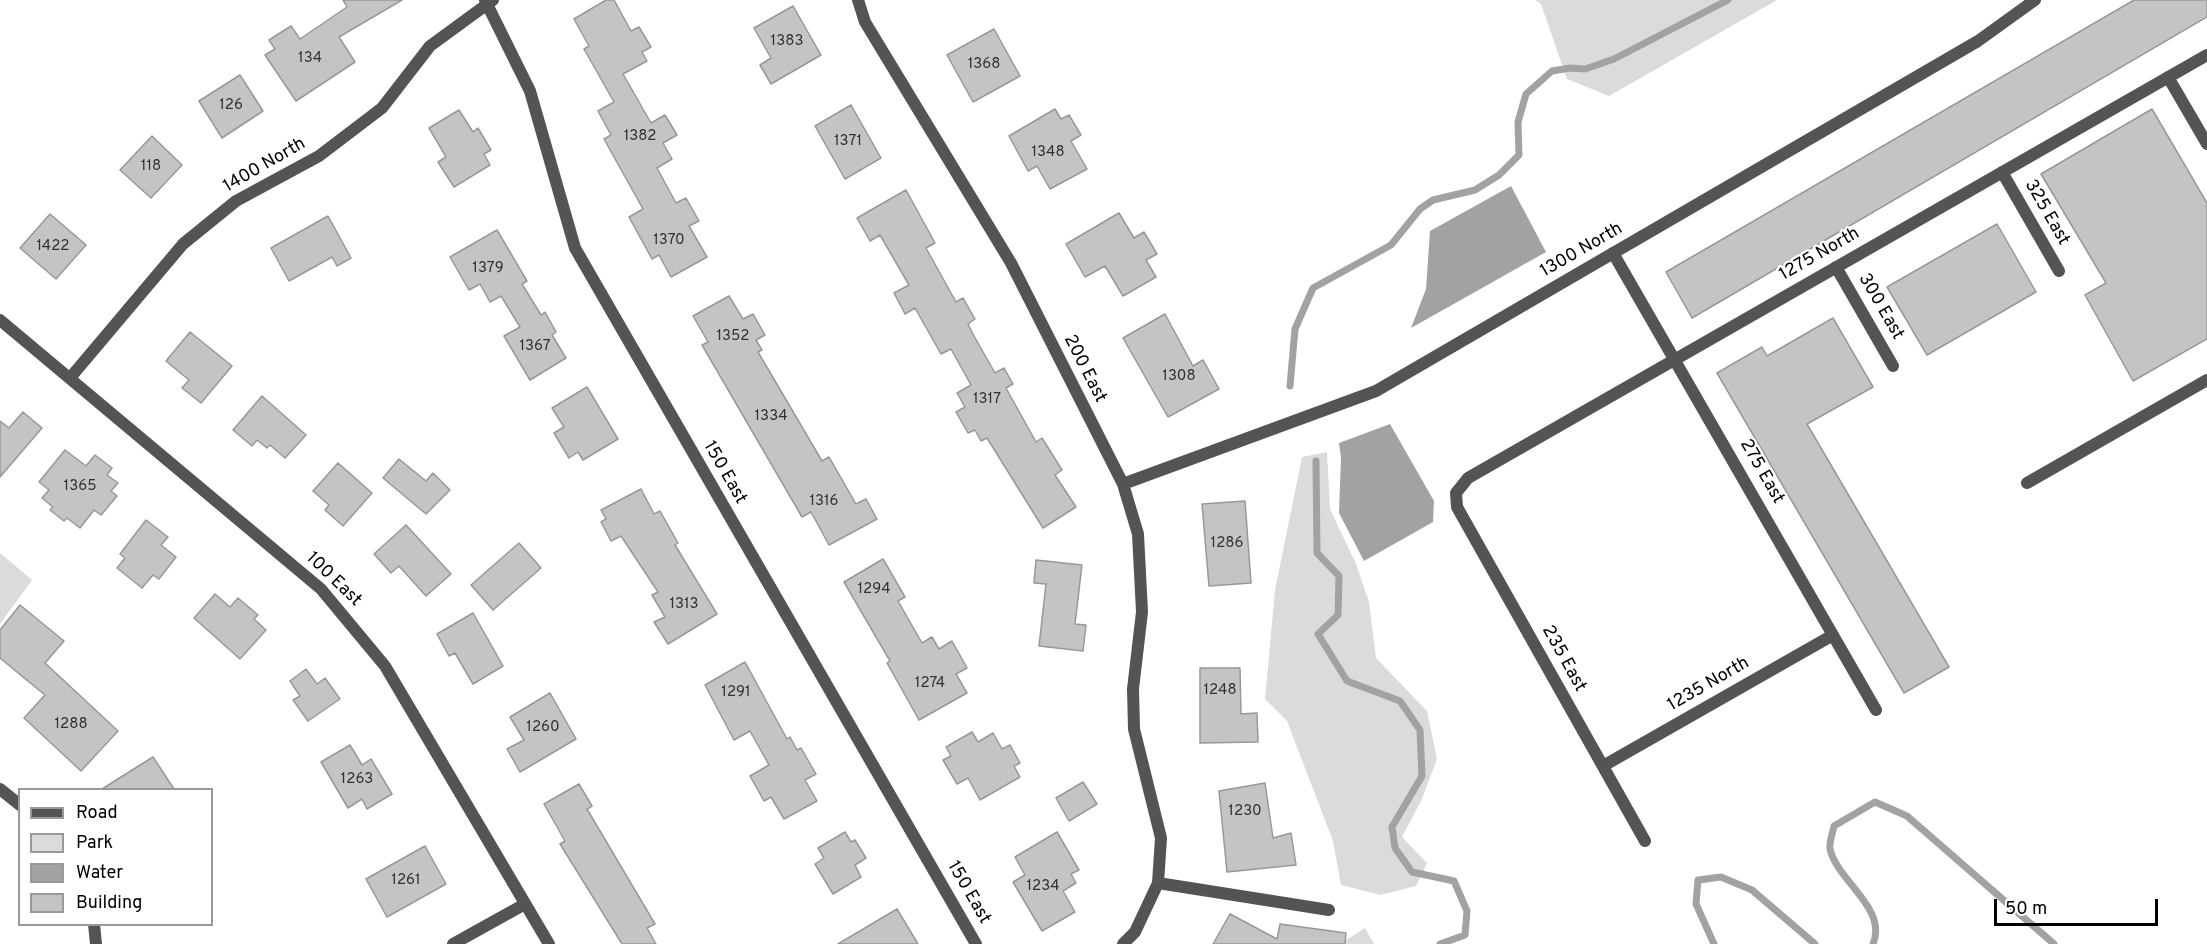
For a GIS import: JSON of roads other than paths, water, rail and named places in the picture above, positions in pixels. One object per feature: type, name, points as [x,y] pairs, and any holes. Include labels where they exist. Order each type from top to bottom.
[{"type":"street","name":"200 East","points":[[858,0],[865,22],[1011,263],[1123,484],[1138,534],[1142,612],[1133,689],[1134,729],[1161,838],[1158,883]]},
{"type":"street","name":"1300 North","points":[[1123,484],[1376,391],[1978,41],[2035,0]]},
{"type":"street","name":"1400 North","points":[[70,378],[183,244],[236,201],[319,156],[382,108],[430,46],[488,1]]},
{"type":"street","name":"150 East","points":[[488,1],[530,91],[575,248],[976,944]]},
{"type":"street","name":"1275 North","points":[[1456,493],[1468,478],[2207,55]]},
{"type":"street","points":[[2168,77],[2207,144]]},
{"type":"street","name":"325 East","points":[[2002,172],[2059,271]]},
{"type":"street","name":"275 East","points":[[1613,253],[1876,710]]},
{"type":"street","name":"300 East","points":[[1836,267],[1893,366]]},
{"type":"street","name":"100 East","points":[[0,320],[321,589],[355,627],[385,666],[549,944]]},
{"type":"street","points":[[2026,483],[2207,380]]},
{"type":"street","name":"235 East","points":[[1456,493],[1457,507],[1645,841]]},
{"type":"street","name":"1235 North","points":[[1603,766],[1833,635]]},
{"type":"street","points":[[0,789],[18,803]]},
{"type":"street","points":[[1123,944],[1135,932],[1158,883],[1329,910]]},
{"type":"street","points":[[453,944],[525,904]]},
{"type":"street","points":[[94,926],[96,944]]},
{"type":"water","points":[[1511,186],[1546,252],[1411,328],[1426,289],[1430,231]]},
{"type":"water","points":[[1390,424],[1434,501],[1433,522],[1364,561],[1339,513],[1341,458],[1339,443]]},
{"type":"waterway","points":[[1290,386],[1295,329],[1313,288],[1391,245],[1420,209],[1433,200],[1475,190],[1499,175],[1519,155],[1518,122],[1526,94],[1552,71],[1570,68],[1585,69],[1614,59],[1728,0]]},
{"type":"waterway","points":[[1316,461],[1317,553],[1339,576],[1338,615],[1318,634],[1347,681],[1400,701],[1420,730],[1422,776],[1392,827],[1395,848],[1412,872],[1454,881],[1467,911],[1465,935],[1440,944]]},
{"type":"waterway","points":[[1873,944],[1876,931],[1874,918],[1834,861],[1830,846],[1834,826],[1875,802],[1907,816],[2054,944]]},
{"type":"waterway","points":[[1714,944],[1696,904],[1698,880],[1721,877],[1752,890],[1815,944]]}]
